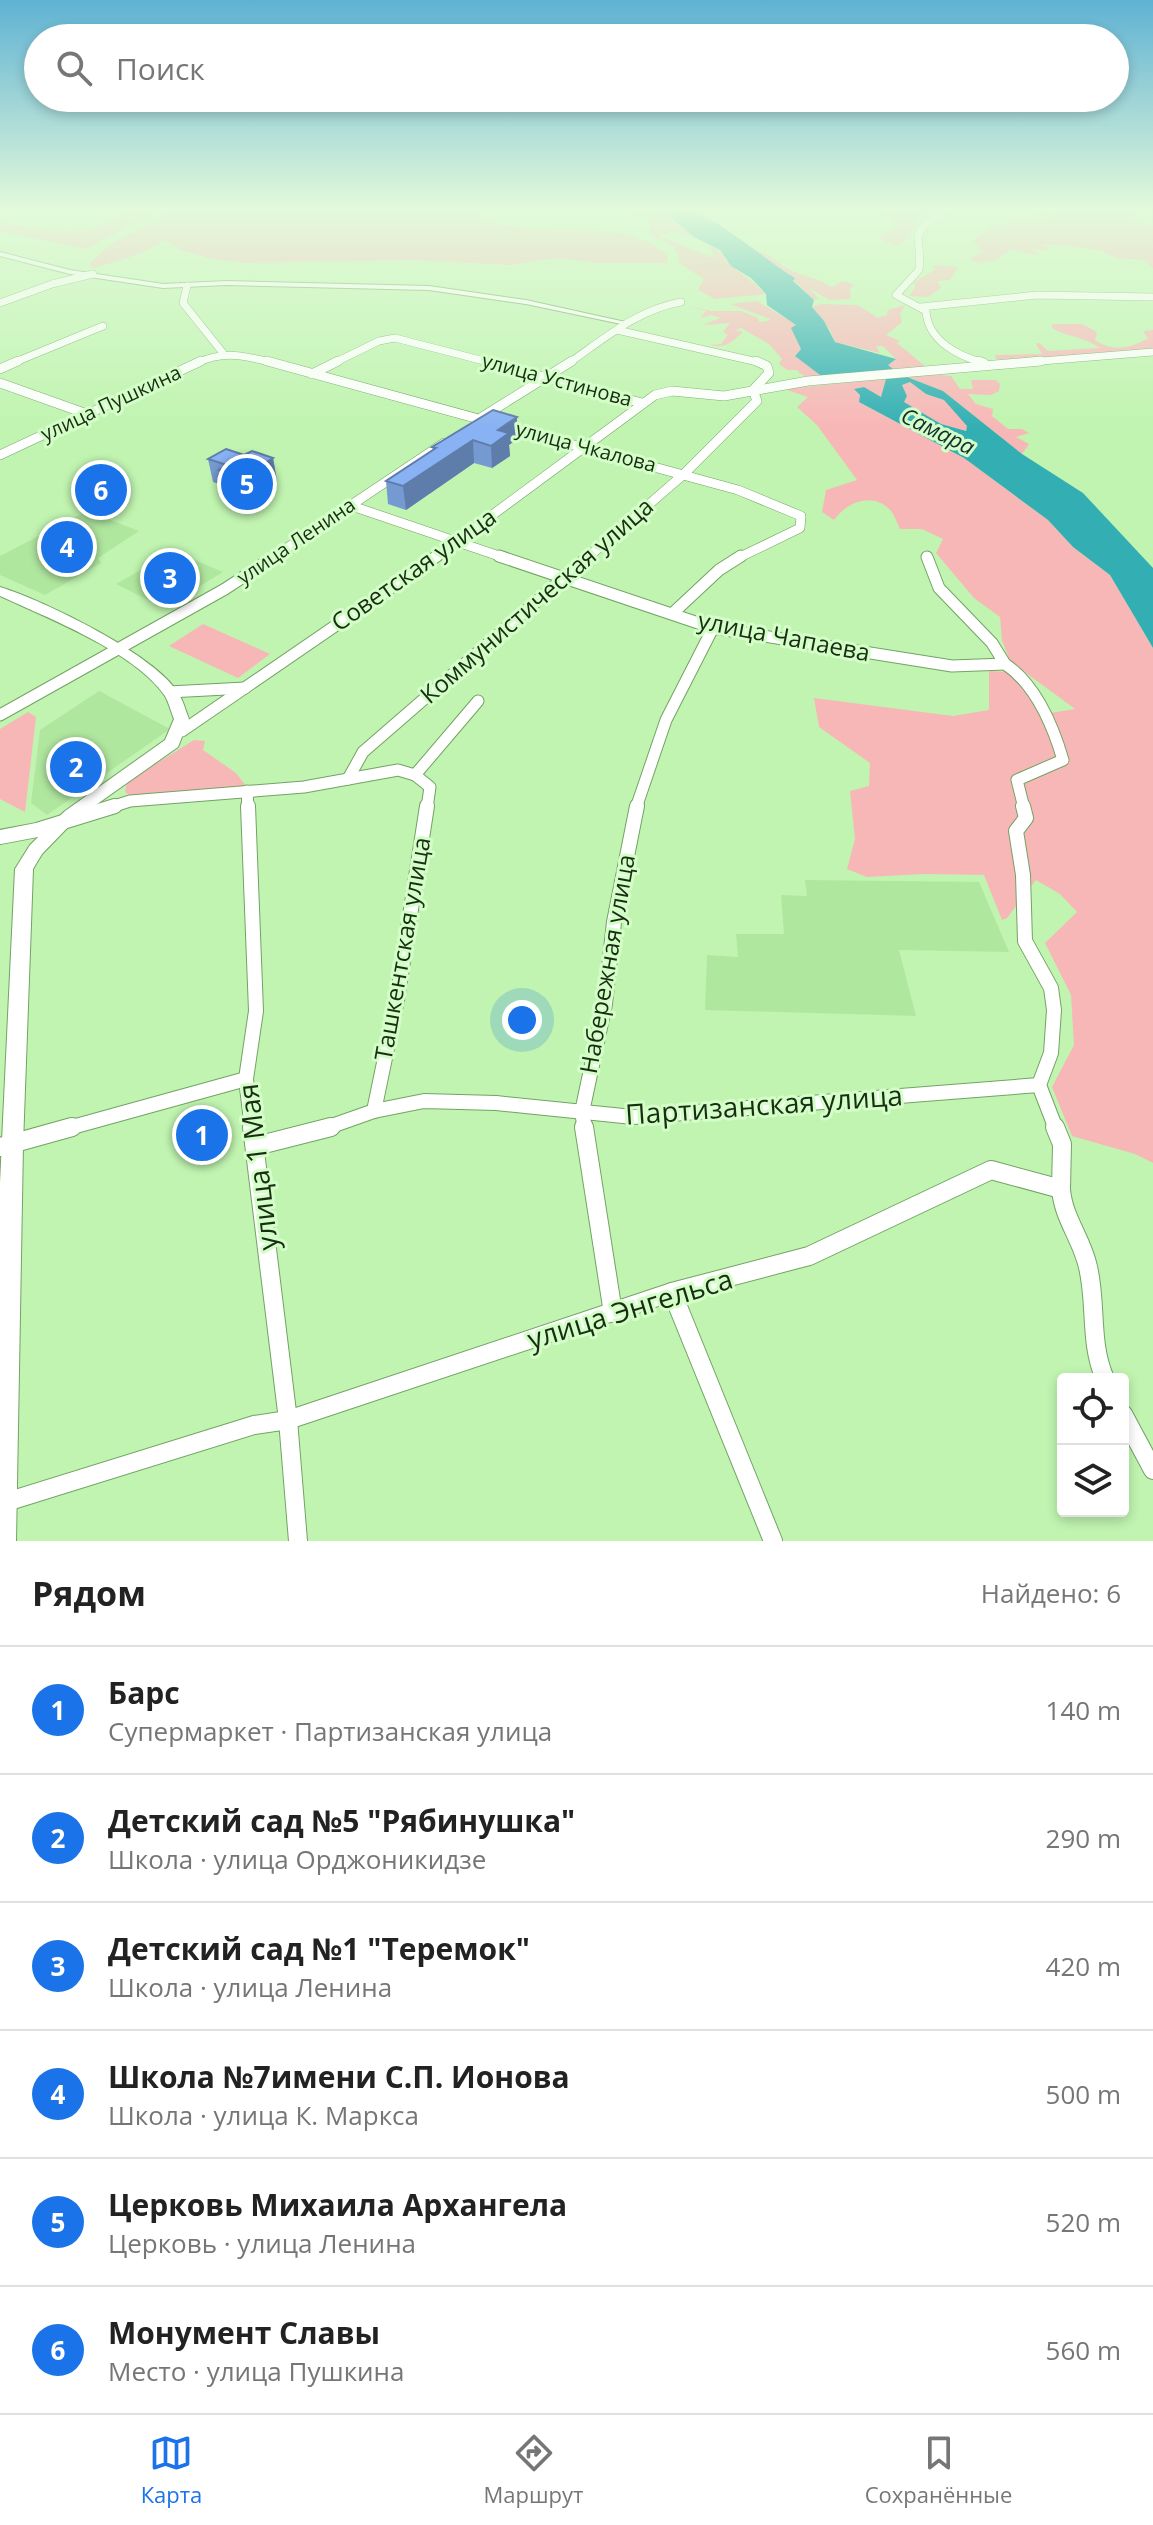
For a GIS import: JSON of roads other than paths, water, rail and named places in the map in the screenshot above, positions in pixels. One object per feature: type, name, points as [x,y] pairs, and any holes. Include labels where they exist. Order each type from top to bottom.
[{"type":"main road","points":[[0,591],[120,648],[169,692],[183,716],[182,731],[172,743],[63,820],[32,853],[24,869],[6,1146],[2,1541]]},
{"type":"street","points":[[0,303],[56,283]]},
{"type":"street","points":[[145,283],[163,286],[227,283],[450,290],[626,323]]},
{"type":"street","points":[[908,283],[896,295],[926,311],[925,320],[933,334],[969,359],[995,365]]},
{"type":"street","points":[[187,286],[183,303],[223,353]]},
{"type":"street","points":[[921,307],[989,297],[1067,293],[1153,297]]},
{"type":"street","points":[[467,427],[546,379],[626,323],[654,307],[681,302]]},
{"type":"street","points":[[0,369],[103,326]]},
{"type":"street","points":[[617,330],[759,362],[767,366],[769,373],[753,390]]},
{"type":"street","name":"улица Устинова","points":[[312,374],[379,341],[395,338],[642,403],[672,391],[724,396],[808,381],[1153,352]]},
{"type":"street","name":"улица Чкалова","points":[[223,353],[240,354],[684,474],[738,490],[792,511],[803,520],[800,528],[787,536],[767,541],[719,570],[673,613]]},
{"type":"street","name":"улица Пушкина","points":[[0,455],[223,353]]},
{"type":"street","points":[[0,383],[87,414]]},
{"type":"street","name":"Коммунистическая улица","points":[[348,779],[363,752],[684,474],[757,401],[753,390]]},
{"type":"street","name":"Советская улица","points":[[182,731],[457,542],[642,403]]},
{"type":"street","name":"улица Ленина","points":[[0,715],[225,589],[455,435]]},
{"type":"street","name":"улица Чапаева","points":[[349,505],[713,628],[952,666],[1005,664]]},
{"type":"street","points":[[927,557],[940,591],[1000,652],[1005,664],[1024,677],[1058,743],[1063,760],[1017,780],[1026,818],[1016,831],[1023,875],[1025,941],[1051,988],[1054,1010],[1051,1053],[1039,1085],[1062,1144],[1061,1204],[1089,1268],[1094,1360],[1102,1373]]},
{"type":"street","name":"Набережная улица","points":[[613,1313],[582,1112],[605,1004],[614,922],[633,816],[666,720],[713,628]]},
{"type":"street","points":[[169,692],[245,688]]},
{"type":"street","points":[[0,837],[37,830],[130,801],[247,791],[398,770],[415,775],[478,701]]},
{"type":"street","name":"Ташкентская улица","points":[[374,1111],[397,1000],[430,787],[415,775]]},
{"type":"street","name":"улица 1 Мая","points":[[247,791],[256,1011],[246,1079],[288,1420],[298,1541]]},
{"type":"street","points":[[6,1146],[246,1079]]},
{"type":"street","name":"Партизанская улица","points":[[256,1146],[347,1123],[374,1111],[424,1101],[496,1103],[633,1117],[1039,1085]]},
{"type":"street","name":"улица Энгельса","points":[[2,1504],[254,1425],[288,1420],[672,1292],[809,1256],[991,1170],[1061,1189]]},
{"type":"street","points":[[672,1292],[773,1541]]},
{"type":"street","points":[[1129,1425],[1153,1470]]},
{"type":"water","points":[[756,283],[795,283],[814,300],[812,307],[835,342],[896,359],[888,365],[893,369],[824,378],[795,356],[801,349],[791,328],[796,325],[767,305],[766,294]]},
{"type":"water","name":"Самара","points":[[907,377],[943,391],[1022,454],[1083,493],[1153,568],[1153,648],[1110,575],[1073,547],[1048,520],[964,458],[859,402],[860,395],[854,389],[864,387],[881,397],[886,379]],"holes":[[[910,382],[926,394],[944,400],[967,426],[966,431],[941,424],[904,402],[907,396],[902,385]]]},
{"type":"place","name":"Церковь Михаила Архангела","points":[[247,484]]},
{"type":"place","name":"Монумент Славы","points":[[101,490]]},
{"type":"place","name":"Школа №7имени С.П. Ионова","points":[[67,547]]},
{"type":"place","name":"Детский сад №1 \"Теремок\"","points":[[170,578]]},
{"type":"place","name":"Детский сад №5 \"Рябинушка\"","points":[[76,767]]},
{"type":"place","name":"Барс","points":[[202,1135]]}]
